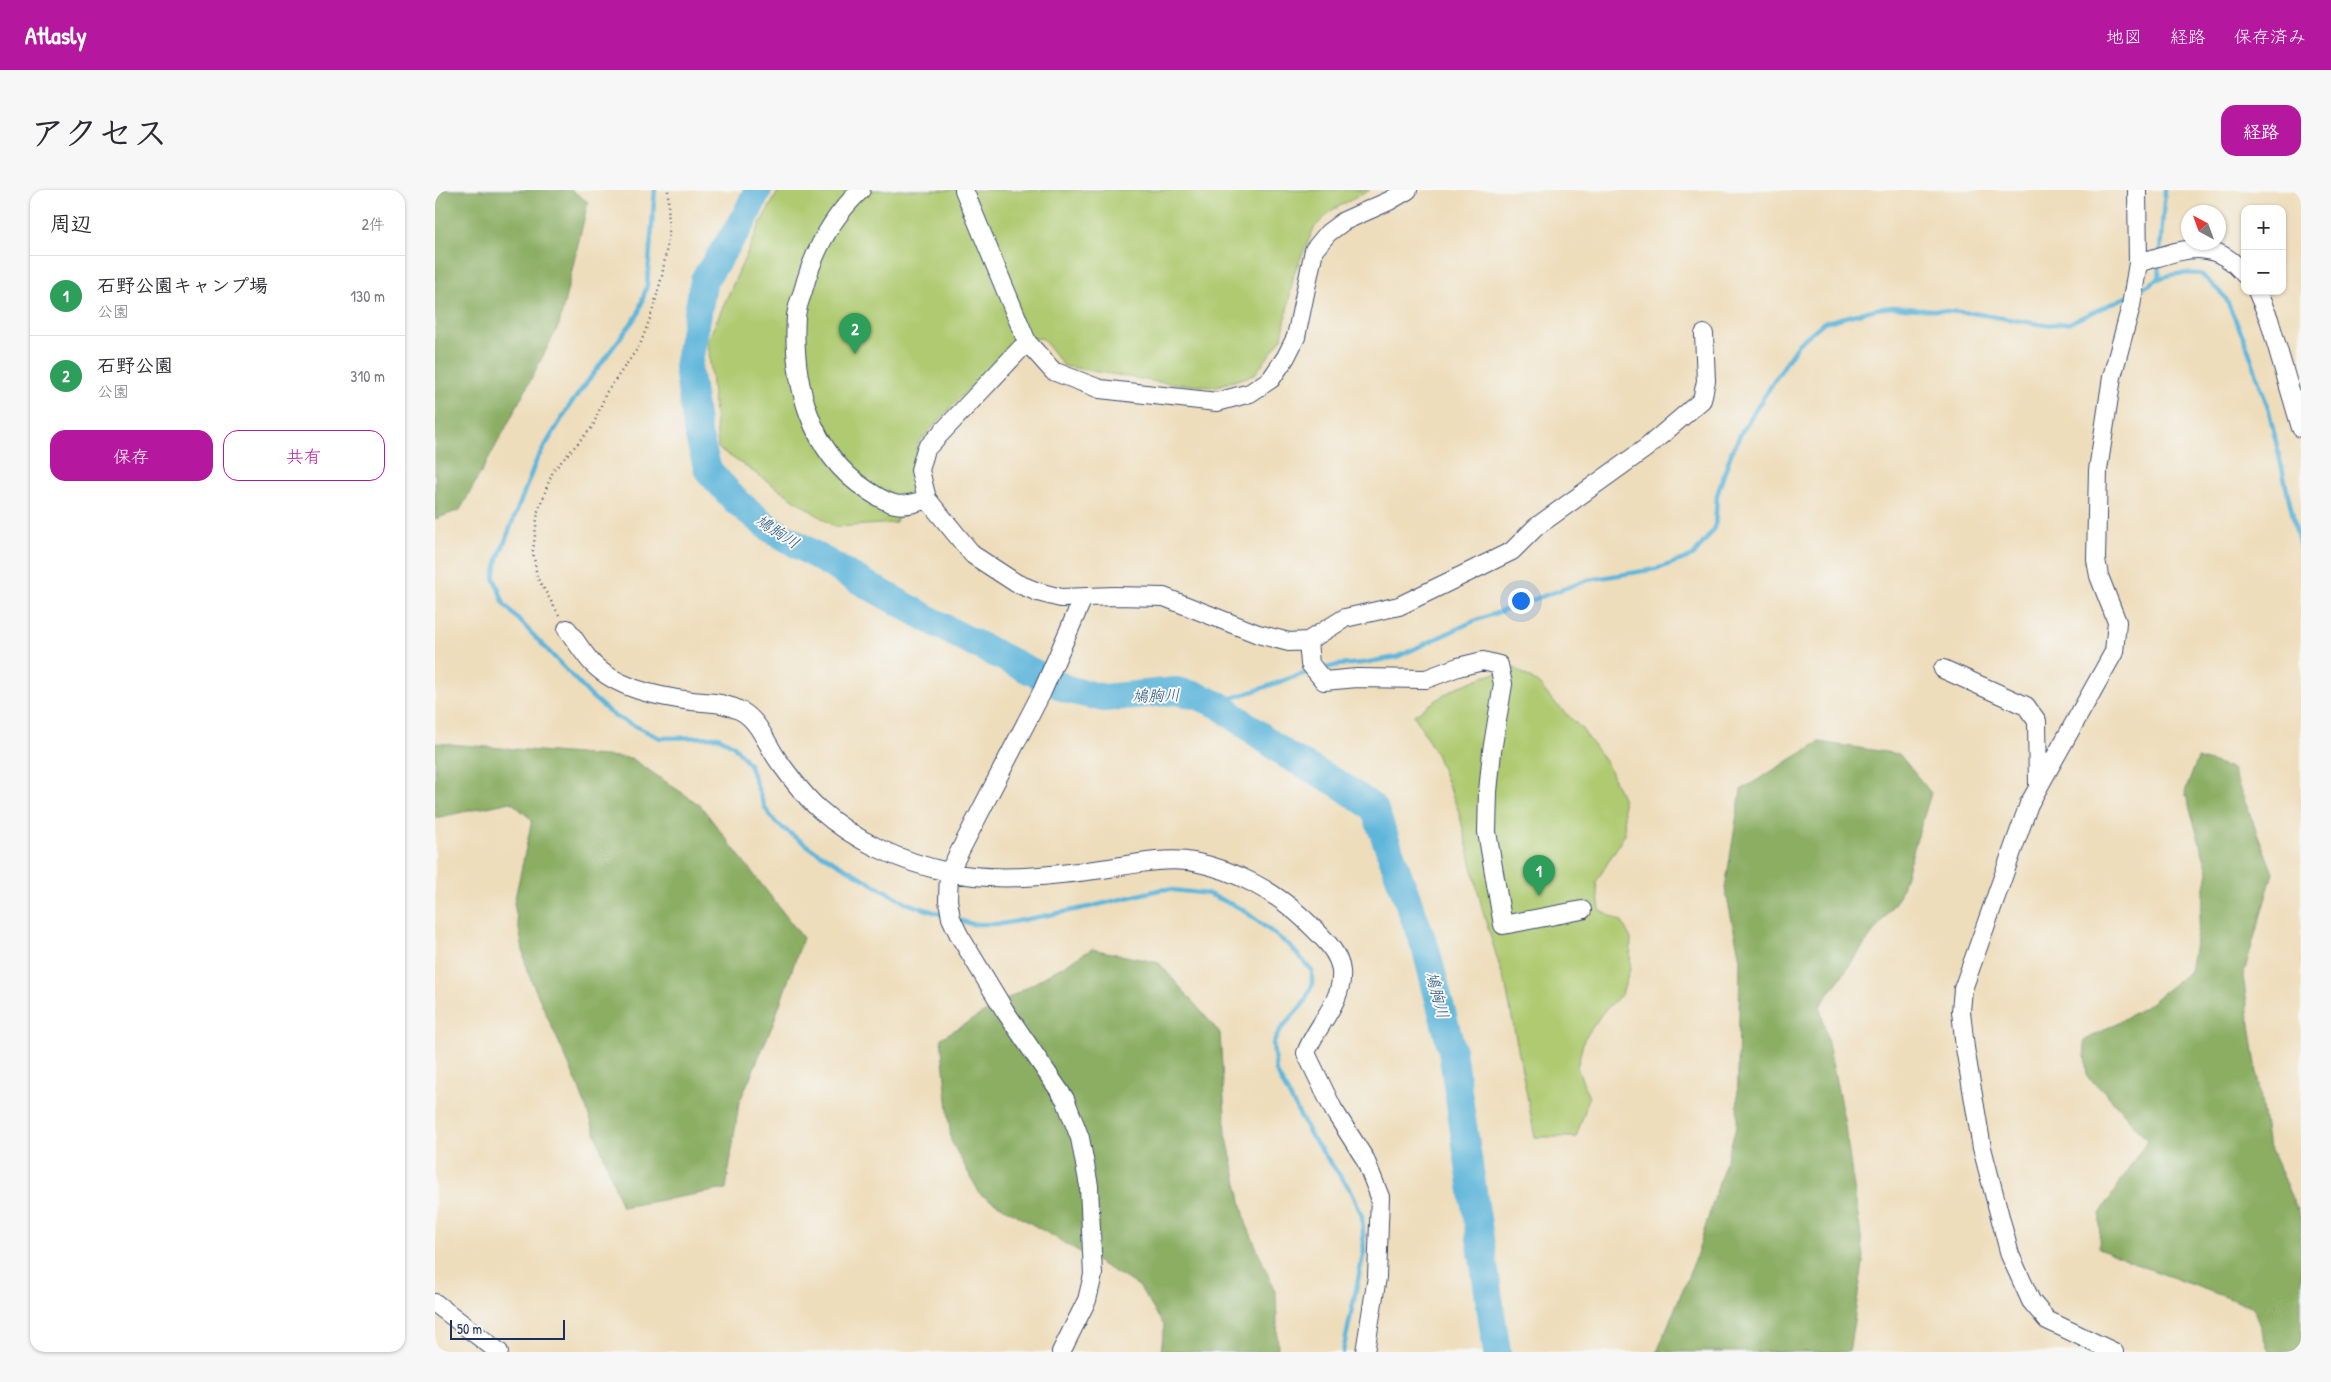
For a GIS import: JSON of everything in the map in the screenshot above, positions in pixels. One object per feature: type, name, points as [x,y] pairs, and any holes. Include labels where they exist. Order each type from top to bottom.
[{"type":"street","points":[[861,190],[850,200],[831,226],[811,262],[796,314],[796,363],[809,416],[830,457],[845,475],[887,503],[910,506],[927,499]]},
{"type":"street","points":[[964,190],[1027,342],[1053,371],[1100,389],[1217,402],[1250,393],[1271,379],[1286,357],[1296,337],[1314,250],[1328,233],[1345,221],[1408,190]]},
{"type":"street","points":[[2114,1352],[2047,1320],[2031,1301],[2010,1255],[2004,1226],[1982,1148],[1965,1048],[1961,1012],[1963,988],[2029,804],[2114,652],[2117,622],[2099,576],[2096,560],[2098,470],[2112,377],[2131,306],[2138,263],[2137,190]]},
{"type":"street","points":[[2138,263],[2189,249],[2210,249],[2220,252],[2235,262],[2241,270]]},
{"type":"street","points":[[2259,295],[2269,319],[2301,428]]},
{"type":"street","points":[[1027,342],[926,449],[920,470],[927,499],[973,555],[1016,583],[1037,592],[1061,598],[1164,597],[1258,634],[1289,642],[1308,641],[1345,618],[1399,606],[1512,551],[1536,527],[1646,448],[1702,400],[1706,381],[1704,334]]},
{"type":"street","points":[[1061,1352],[1087,1300],[1093,1275],[1089,1186],[1080,1138],[1065,1099],[1005,1011],[959,936],[951,918],[948,900],[949,872],[1042,692],[1083,598]]},
{"type":"street","points":[[567,629],[596,667],[636,690],[693,701],[717,702],[744,713],[762,733],[778,761],[817,807],[843,828],[895,855],[949,872],[997,878],[1080,872],[1147,862],[1192,862],[1225,871],[1255,884],[1285,901],[1330,946],[1337,956],[1341,972],[1337,998],[1305,1053],[1333,1109],[1365,1159],[1380,1197],[1377,1277],[1365,1352]]},
{"type":"street","points":[[1308,641],[1311,664],[1324,681],[1357,678],[1426,679],[1458,667],[1483,661],[1499,665],[1503,684],[1487,792],[1487,832],[1503,925],[1582,910]]},
{"type":"street","points":[[1943,670],[2026,706],[2032,713],[2037,721],[2038,788]]},
{"type":"street","points":[[435,1303],[494,1350]]},
{"type":"path","points":[[567,629],[537,577],[533,551],[538,511],[553,471],[593,426],[606,393],[640,345],[652,313],[662,276],[669,234],[668,190]]},
{"type":"green space","points":[[435,190],[571,190],[588,202],[559,325],[504,431],[460,510],[435,519]]},
{"type":"green space","points":[[779,190],[1370,190],[1332,210],[1314,228],[1294,273],[1282,338],[1254,375],[1213,387],[1158,382],[1064,366],[1042,338],[1013,341],[918,443],[912,490],[895,523],[835,527],[718,448],[708,340],[761,222]]},
{"type":"green space","points":[[1515,668],[1539,684],[1552,700],[1581,728],[1607,764],[1623,800],[1625,834],[1596,882],[1600,910],[1622,922],[1631,939],[1630,969],[1622,994],[1603,1012],[1584,1039],[1577,1067],[1589,1098],[1576,1137],[1535,1137],[1506,987],[1483,912],[1459,812],[1436,754],[1414,715],[1455,688],[1486,676]]},
{"type":"green space","points":[[1819,742],[1899,754],[1931,793],[1899,897],[1820,1006],[1844,1119],[1864,1257],[1849,1352],[1657,1352],[1695,1260],[1737,1125],[1740,959],[1725,888],[1741,790]]},
{"type":"green space","points":[[435,743],[631,758],[700,805],[803,938],[773,1024],[739,1103],[726,1189],[622,1207],[578,1085],[527,971],[514,903],[532,820],[511,802],[435,818]]},
{"type":"green space","points":[[2198,758],[2232,769],[2273,873],[2243,976],[2267,1141],[2301,1219],[2301,1352],[2269,1352],[2253,1307],[2141,1266],[2099,1248],[2100,1214],[2147,1140],[2104,1091],[2087,1077],[2084,1041],[2145,1007],[2190,971],[2208,871],[2185,792]]},
{"type":"green space","points":[[1092,949],[1159,963],[1220,1033],[1226,1134],[1246,1223],[1276,1294],[1278,1352],[1161,1352],[1164,1326],[1139,1286],[980,1194],[951,1141],[941,1038]]},
{"type":"waterway","points":[[655,190],[647,285],[638,314],[570,405],[537,459],[498,559],[494,577],[504,604],[591,696],[614,716],[660,738],[718,737],[733,745],[749,764],[765,808],[776,823],[812,849],[906,903],[946,916]]},
{"type":"waterway","name":"鳩胸川","points":[[758,190],[743,221],[704,280],[688,367],[697,430],[708,470],[736,501],[769,528],[954,633],[1069,690],[1104,698],[1176,691],[1198,696],[1219,705],[1288,756],[1339,784],[1374,808],[1426,950],[1452,1051],[1497,1352]]},
{"type":"waterway","points":[[2160,251],[2165,190]]},
{"type":"waterway","points":[[2159,279],[2160,261]]},
{"type":"waterway","points":[[2137,290],[2168,276],[2201,274],[2225,297],[2246,343],[2269,411],[2301,552]]},
{"type":"waterway","points":[[1319,670],[1338,665],[1397,657],[1474,621],[1588,580],[1656,569],[1693,556],[1715,528],[1717,495],[1732,451],[1742,431],[1798,344],[1823,323],[1876,309],[1893,307],[1972,313],[2045,325],[2069,323],[2126,297]]},
{"type":"waterway","points":[[1213,702],[1226,700],[1311,672]]},
{"type":"waterway","points":[[959,920],[972,924],[1002,924],[1089,907],[1163,889],[1209,894],[1242,909],[1290,946],[1312,971],[1312,985],[1304,1003],[1280,1030],[1273,1044],[1276,1071],[1311,1136],[1352,1192],[1362,1216],[1364,1251],[1343,1352]]},
{"type":"place","name":"石野公園","points":[[855,354]]},
{"type":"place","name":"石野公園キャンプ場","points":[[1539,896]]}]
